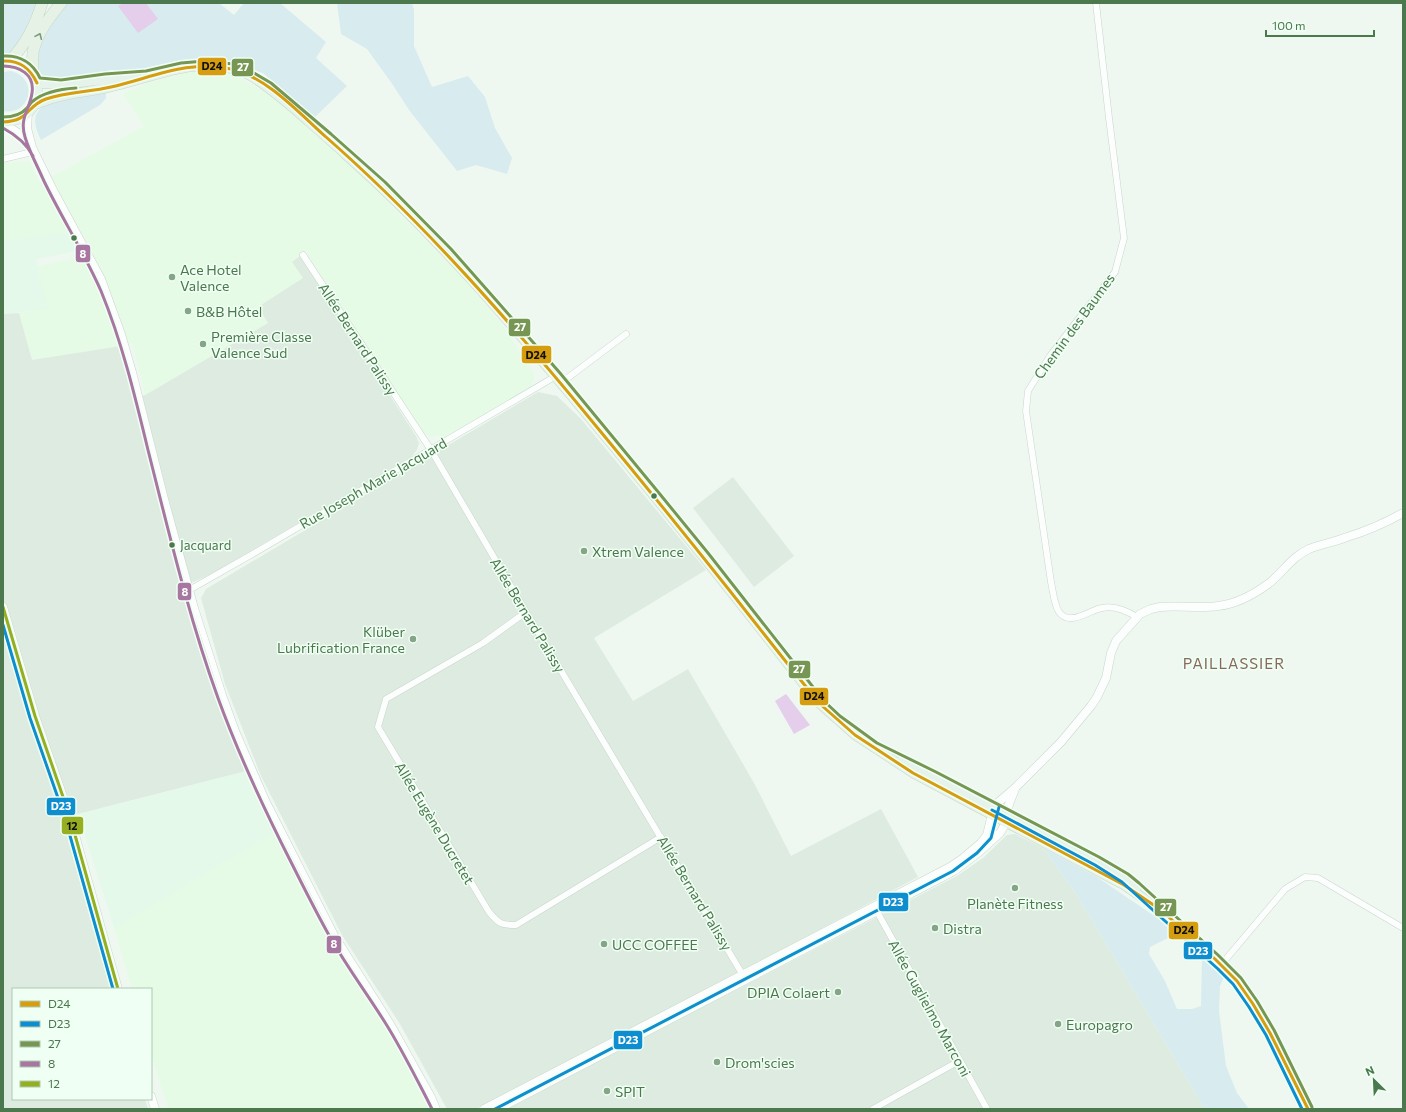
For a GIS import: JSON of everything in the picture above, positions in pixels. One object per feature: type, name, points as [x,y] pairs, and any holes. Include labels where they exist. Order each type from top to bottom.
[{"type":"highway","points":[[6,61],[18,52],[24,43],[42,3]]},
{"type":"highway","points":[[35,78],[33,54],[37,39],[50,17],[61,3]]},
{"type":"main road","points":[[6,61],[19,63],[27,67],[35,78],[38,90],[32,109]]},
{"type":"main road","points":[[3,122],[17,120],[50,98],[60,95],[108,88],[147,76],[182,68],[212,66],[232,69],[245,74],[268,87],[381,186],[420,224],[479,288],[558,380],[704,556],[804,686],[837,720],[874,747],[993,811],[1006,823],[1124,885],[1161,910]]},
{"type":"main road","points":[[35,78],[61,84],[147,76]]},
{"type":"main road","points":[[993,811],[1007,813],[1098,861],[1125,878],[1221,965],[1237,981],[1253,1004],[1270,1033],[1308,1109]]},
{"type":"street","name":"Chemin des Baumes","points":[[1096,3],[1124,238],[1115,272],[1050,356],[1028,391],[1026,411],[1051,582],[1057,609],[1060,614],[1066,617],[1074,618],[1102,608],[1116,607],[1137,617]]},
{"type":"street","points":[[32,109],[28,128],[34,147],[52,187],[102,279],[108,295],[133,372],[165,499],[190,589],[223,695],[236,731],[266,800],[335,936],[390,1022],[432,1097],[437,1109]]},
{"type":"street","points":[[3,122],[20,133],[34,147]]},
{"type":"street","points":[[3,159],[28,153],[34,147]]},
{"type":"street","name":"Allée Bernard Palissy","points":[[303,255],[431,450],[526,612],[745,977]]},
{"type":"street","name":"Rue Joseph Marie Jacquard","points":[[190,589],[431,450],[558,380],[626,334]]},
{"type":"street","points":[[498,1109],[875,909],[962,859],[981,843],[987,835],[993,811],[1062,742],[1091,706],[1106,678],[1111,652],[1116,642],[1137,617],[1145,611],[1160,607],[1217,606],[1245,598],[1259,591],[1272,581],[1288,563],[1298,555],[1310,549],[1385,523],[1403,513]]},
{"type":"street","points":[[3,607],[35,716],[70,817],[118,988]]},
{"type":"street","name":"Allée Eugène Ducretet","points":[[526,612],[484,643],[386,699],[378,727],[472,885],[497,922],[504,925],[516,925],[662,837]]},
{"type":"street","points":[[875,909],[954,871],[966,863],[994,839],[1006,823],[1009,804],[1015,788]]},
{"type":"street","points":[[1221,965],[1285,889],[1305,877],[1318,878],[1403,928]]},
{"type":"street","name":"Allée Guglielmo Marconi","points":[[875,909],[987,1109]]},
{"type":"street","points":[[484,1109],[745,977]]},
{"type":"street","points":[[873,1109],[959,1061]]},
{"type":"street","points":[[432,1097],[442,1109]]},
{"type":"street","points":[[152,1099],[155,1109]]},
{"type":"shaded area","points":[[3,3],[37,3],[22,37],[11,53],[4,55],[3,55]]},
{"type":"shaded area","points":[[68,3],[123,3],[118,6],[157,19],[146,3],[219,3],[234,15],[244,3],[280,3],[326,42],[316,58],[347,86],[315,117],[263,73],[218,59],[200,58],[181,60],[137,70],[111,70],[107,71],[103,75],[54,79],[48,78],[42,75],[39,68],[38,54],[40,41],[52,22]]},
{"type":"shaded area","points":[[123,3],[146,3],[158,19],[138,33],[118,6]]},
{"type":"shaded area","points":[[337,3],[412,3],[414,10],[414,46],[432,87],[468,76],[485,97],[495,128],[512,158],[507,174],[476,165],[457,171],[409,110],[367,49],[341,34]]},
{"type":"shaded area","points":[[11,71],[20,75],[26,81],[28,96],[20,108],[13,111],[3,111],[3,72]]},
{"type":"shaded area","points":[[190,72],[231,75],[270,94],[365,179],[460,275],[504,327],[534,374],[534,380],[531,387],[523,394],[445,436],[430,437],[423,433],[306,252],[292,262],[303,278],[259,307],[268,323],[145,395],[132,343],[32,360],[19,313],[48,309],[37,266],[94,254],[79,228],[67,232],[3,241],[3,163],[29,161],[40,183],[144,126],[123,94],[146,83]]},
{"type":"shaded area","points":[[106,92],[106,98],[100,105],[41,140],[35,122],[37,113],[45,105],[51,101]]},
{"type":"shaded area","points":[[67,232],[78,251],[37,259],[37,266],[49,309],[3,314],[3,241]]},
{"type":"shaded area","points":[[300,256],[416,436],[419,443],[417,450],[411,457],[211,574],[184,586],[213,684],[246,771],[62,818],[111,988],[12,988],[12,1100],[145,1100],[148,1109],[3,1109],[3,314],[19,313],[32,360],[121,346],[133,400],[147,394],[268,323],[258,307],[303,278],[292,262]]},
{"type":"shaded area","points":[[538,392],[557,396],[581,419],[706,570],[594,638],[633,701],[688,669],[754,783],[791,856],[881,809],[918,877],[727,979],[476,1109],[447,1109],[400,1024],[342,935],[261,776],[225,684],[201,598],[206,589]]},
{"type":"shaded area","points":[[733,477],[794,556],[754,587],[693,508]]},
{"type":"shaded area","points":[[786,694],[810,725],[794,734],[775,701]]},
{"type":"shaded area","points":[[246,771],[275,832],[114,928],[78,814]]},
{"type":"shaded area","points":[[275,832],[329,937],[384,1024],[432,1109],[168,1109],[152,1056],[152,988],[132,988],[114,928]]},
{"type":"shaded area","points":[[1015,834],[1043,848],[1077,895],[1205,1109],[505,1109],[957,876],[983,858],[1007,835]]},
{"type":"shaded area","points":[[1043,848],[1097,877],[1166,924],[1176,934],[1150,947],[1149,954],[1165,981],[1177,1009],[1192,1009],[1201,1006],[1202,957],[1224,977],[1220,986],[1219,1011],[1226,1066],[1237,1093],[1249,1109],[1205,1109],[1077,895]]},
{"type":"transit line","name":"27","points":[[3,56],[15,57],[25,61],[34,68],[40,78],[61,80],[105,74],[146,71],[181,63],[205,61],[233,64],[247,69],[271,83],[385,182],[451,249],[560,373],[708,553],[824,701],[840,716],[877,743],[1099,857],[1128,874],[1139,883],[1241,978],[1274,1030],[1312,1107]]},
{"type":"transit line","name":"D24","points":[[3,61],[14,62],[24,66],[28,69],[37,83]]},
{"type":"transit line","name":"8","points":[[3,66],[9,66],[25,72],[31,81],[31,99],[23,124],[25,137],[50,193],[80,248],[109,310],[133,389],[172,544],[198,637],[218,698],[235,741],[272,825],[320,920],[343,959],[392,1033],[432,1109]]},
{"type":"transit line","name":"D24","points":[[3,122],[18,119],[35,105],[46,99],[111,87],[171,71],[201,66],[231,69],[244,73],[270,88],[282,97],[363,170],[433,240],[500,313],[645,486],[820,704],[855,735],[913,773],[1124,885],[1161,910],[1237,981],[1270,1033],[1308,1109]]},
{"type":"transit line","name":"27","points":[[3,117],[19,114],[33,101],[47,93],[76,88]]},
{"type":"transit line","name":"8","points":[[3,128],[20,140],[33,156]]},
{"type":"transit line","name":"12","points":[[3,607],[35,716],[70,817],[118,988]]},
{"type":"transit line","name":"D23","points":[[3,625],[30,718],[65,818],[113,988]]},
{"type":"transit line","name":"D23","points":[[495,1109],[953,871],[977,853],[991,838],[999,807]]},
{"type":"transit line","name":"D23","points":[[992,810],[1095,865],[1122,882],[1218,969],[1233,984],[1266,1035],[1302,1109]]},
{"type":"place","name":"Ace Hotel Valence","points":[[172,277]]},
{"type":"place","name":"B&B Hôtel","points":[[188,311]]},
{"type":"place","name":"Première Classe Valence Sud","points":[[203,344]]},
{"type":"place","name":"Jacquard","points":[[172,545]]},
{"type":"place","name":"Xtrem Valence","points":[[584,551]]},
{"type":"place","name":"Klüber Lubrification France","points":[[413,639]]},
{"type":"place","name":"Planète Fitness","points":[[1015,888]]},
{"type":"place","name":"Distra","points":[[935,928]]},
{"type":"place","name":"UCC COFFEE","points":[[604,944]]},
{"type":"place","name":"DPIA Colaert","points":[[838,992]]},
{"type":"place","name":"Europagro","points":[[1058,1024]]},
{"type":"place","name":"Drom'scies","points":[[717,1062]]},
{"type":"place","name":"SPIT","points":[[607,1091]]},
{"type":"district","name":"PAILLASSIER","points":[[1234,663]]}]
